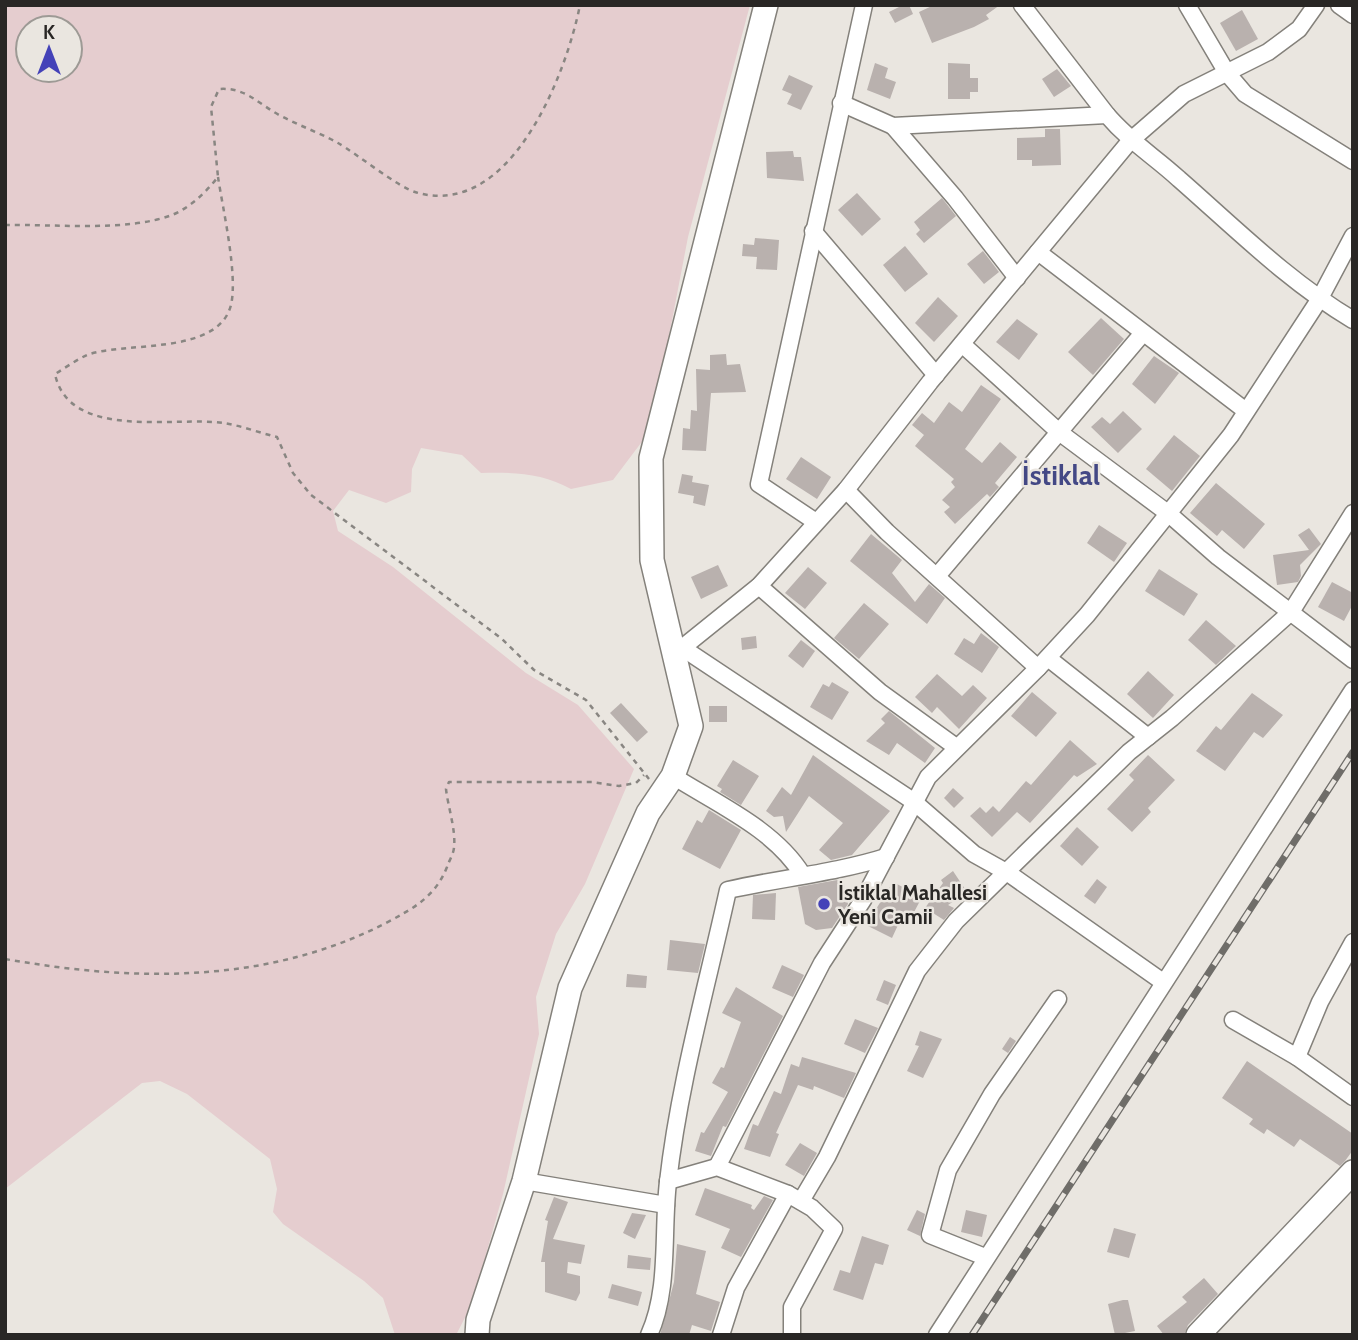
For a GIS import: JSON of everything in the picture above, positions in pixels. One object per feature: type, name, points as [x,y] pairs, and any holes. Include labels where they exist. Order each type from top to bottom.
[{"type":"street","points":[[474,1330],[524,1181],[570,988],[648,813],[667,785],[691,726],[676,644],[652,560],[651,458],[766,5]]},
{"type":"street","points":[[816,522],[759,484],[864,5]]},
{"type":"street","points":[[1022,5],[1129,141],[1171,171],[1320,300],[1353,320]]},
{"type":"street","points":[[1187,5],[1227,73],[1245,94],[1353,161]]},
{"type":"street","points":[[676,644],[759,586],[846,490],[936,375],[1129,141],[1184,93],[1268,52],[1299,29],[1316,5]]},
{"type":"street","points":[[1339,5],[1353,15]]},
{"type":"street","points":[[841,103],[893,126],[955,198],[1017,278]]},
{"type":"street","points":[[893,126],[1107,116]]},
{"type":"street","points":[[813,231],[936,375]]},
{"type":"street","points":[[717,1167],[822,963],[887,856],[913,801],[928,777],[1043,663],[1087,615],[1169,514],[1246,411],[1320,300],[1353,236]]},
{"type":"street","points":[[1038,252],[1246,411]]},
{"type":"street","points":[[937,576],[1143,333]]},
{"type":"street","points":[[962,344],[1059,432],[1169,514],[1353,660]]},
{"type":"street","points":[[846,490],[887,532],[937,576],[1043,663],[1148,737]]},
{"type":"street","points":[[721,1335],[736,1287],[794,1197],[827,1157],[918,971],[956,921],[1129,752],[1291,612],[1353,513]]},
{"type":"street","points":[[759,586],[880,692],[956,747]]},
{"type":"street","points":[[676,644],[913,801],[974,854],[1008,873],[1163,982]]},
{"type":"street","points":[[937,1335],[1353,690]]},
{"type":"street","points":[[667,785],[780,847],[790,855],[803,874]]},
{"type":"street","points":[[649,1335],[659,1311],[668,1181],[688,1068],[728,890],[803,874],[843,870],[887,856]]},
{"type":"street","points":[[1297,1057],[1320,1002],[1353,942]]},
{"type":"street","points":[[985,1257],[930,1235],[948,1170],[992,1094],[1058,999]]},
{"type":"street","points":[[1233,1020],[1297,1057],[1353,1097]]},
{"type":"street","points":[[668,1181],[717,1167],[794,1197],[834,1229],[792,1307],[792,1335]]},
{"type":"street","points":[[1199,1335],[1353,1171]]},
{"type":"street","points":[[524,1181],[666,1205]]},
{"type":"path","points":[[580,5],[570,48],[544,107],[514,156],[497,174],[469,190],[438,195],[413,192],[337,142],[279,115],[236,88],[219,89],[211,107],[233,286],[231,307],[215,330],[189,339],[88,355],[55,374],[57,387],[75,404],[95,417],[223,423],[277,437],[293,473],[311,495],[502,639],[534,670],[586,700],[645,774],[667,785]]},
{"type":"path","points":[[5,225],[111,225],[172,215],[202,197],[218,177]]},
{"type":"path","points":[[5,959],[64,970],[160,976],[222,973],[284,961],[351,941],[422,904],[441,882],[454,847],[446,789],[449,782],[592,782],[619,786],[636,783],[645,774]]},
{"type":"shaded area","points":[[5,5],[750,5],[688,237],[668,341],[644,439],[613,480],[571,489],[527,475],[481,473],[462,455],[421,448],[412,469],[411,492],[386,503],[349,490],[333,511],[338,531],[393,567],[526,673],[578,705],[634,769],[585,884],[556,934],[536,997],[539,1034],[503,1194],[472,1304],[456,1335],[395,1335],[383,1298],[364,1281],[283,1224],[273,1212],[277,1189],[270,1159],[187,1094],[160,1081],[142,1083],[5,1189]]},
{"type":"building","points":[[909,5],[913,14],[895,23],[889,12]]},
{"type":"building","points":[[934,5],[1000,5],[986,15],[989,19],[932,43],[919,12]]},
{"type":"building","points":[[1242,10],[1258,39],[1236,51],[1220,23]]},
{"type":"building","points":[[875,63],[888,68],[885,78],[896,82],[890,99],[867,90]]},
{"type":"building","points":[[948,63],[970,64],[970,78],[978,78],[978,92],[970,92],[970,99],[948,99]]},
{"type":"building","points":[[1057,69],[1071,86],[1054,97],[1042,79]]},
{"type":"building","points":[[789,75],[813,86],[801,110],[787,104],[792,94],[782,90]]},
{"type":"building","points":[[1045,129],[1060,129],[1061,165],[1032,166],[1032,160],[1017,160],[1017,138],[1045,137]]},
{"type":"building","points":[[793,151],[794,157],[801,157],[804,181],[767,178],[766,152]]},
{"type":"building","points":[[857,193],[881,219],[862,236],[838,210]]},
{"type":"building","points":[[942,198],[956,216],[924,243],[916,234],[920,230],[914,222]]},
{"type":"building","points":[[755,238],[779,240],[777,270],[756,269],[757,257],[742,256],[743,244],[754,245]]},
{"type":"building","points":[[905,246],[928,274],[905,292],[883,265]]},
{"type":"building","points":[[983,251],[999,272],[984,284],[967,264]]},
{"type":"building","points":[[938,297],[958,316],[934,342],[915,323]]},
{"type":"building","points":[[1101,318],[1124,339],[1093,375],[1068,352]]},
{"type":"building","points":[[1017,319],[1038,334],[1019,360],[996,342]]},
{"type":"building","points":[[726,354],[727,365],[740,364],[746,392],[711,393],[706,451],[682,450],[683,428],[690,429],[691,410],[697,411],[696,369],[710,370],[710,355]]},
{"type":"building","points":[[1154,356],[1179,373],[1155,404],[1132,384]]},
{"type":"building","points":[[981,385],[1001,399],[965,449],[982,463],[1000,442],[1017,457],[995,483],[999,487],[990,497],[987,494],[955,524],[944,512],[950,507],[942,500],[955,487],[951,482],[954,479],[915,446],[924,435],[912,425],[922,413],[934,423],[949,402],[962,412]]},
{"type":"building","points":[[1123,411],[1142,429],[1118,453],[1091,427],[1102,417],[1110,424]]},
{"type":"building","points":[[1174,435],[1200,456],[1172,491],[1146,469]]},
{"type":"building","points":[[801,457],[831,477],[817,499],[786,479]]},
{"type":"building","points":[[682,474],[693,476],[692,482],[709,485],[705,506],[693,503],[694,496],[678,493]]},
{"type":"building","points":[[1216,483],[1265,524],[1244,549],[1222,530],[1217,536],[1190,513]]},
{"type":"building","points":[[1099,525],[1127,543],[1114,562],[1087,543]]},
{"type":"building","points":[[1309,528],[1321,544],[1300,565],[1301,576],[1298,582],[1277,585],[1273,555],[1309,550],[1298,535]]},
{"type":"building","points":[[871,534],[902,560],[892,573],[915,602],[929,584],[945,598],[927,624],[850,561]]},
{"type":"building","points":[[718,565],[728,586],[701,599],[691,577]]},
{"type":"building","points":[[808,567],[827,583],[805,609],[785,593]]},
{"type":"building","points":[[1159,569],[1198,594],[1184,616],[1145,591]]},
{"type":"building","points":[[1332,582],[1353,593],[1353,604],[1344,621],[1318,607]]},
{"type":"building","points":[[864,603],[889,624],[859,659],[834,638]]},
{"type":"building","points":[[1206,620],[1236,646],[1216,665],[1188,640]]},
{"type":"building","points":[[981,633],[999,647],[982,673],[954,654],[964,638],[974,644]]},
{"type":"building","points":[[756,636],[757,648],[742,650],[741,638]]},
{"type":"building","points":[[801,640],[815,651],[803,668],[788,656]]},
{"type":"building","points":[[1148,671],[1174,695],[1153,718],[1127,694]]},
{"type":"building","points":[[937,674],[962,696],[973,685],[987,698],[959,729],[937,707],[932,713],[915,697]]},
{"type":"building","points":[[832,682],[849,692],[832,720],[810,707],[823,684],[829,687]]},
{"type":"building","points":[[1032,692],[1057,713],[1036,737],[1011,716]]},
{"type":"building","points":[[1252,693],[1283,715],[1263,738],[1254,732],[1225,771],[1196,751],[1216,726],[1221,730]]},
{"type":"building","points":[[621,703],[648,732],[637,742],[610,713]]},
{"type":"building","points":[[709,706],[727,706],[727,722],[709,722]]},
{"type":"building","points":[[889,711],[935,748],[925,763],[897,743],[889,755],[866,741],[885,723],[881,719]]},
{"type":"building","points":[[1070,740],[1097,764],[1077,777],[1074,775],[1030,823],[1017,812],[992,837],[970,816],[980,807],[986,813],[993,806],[999,812],[1026,781],[1031,785]]},
{"type":"building","points":[[813,755],[890,811],[852,855],[831,860],[819,850],[843,823],[809,796],[786,832],[783,816],[774,817],[766,811],[782,787],[791,795]]},
{"type":"building","points":[[1148,755],[1175,780],[1148,808],[1151,812],[1132,832],[1107,809],[1134,780],[1129,775]]},
{"type":"building","points":[[733,760],[759,776],[741,805],[720,792],[722,789],[717,786]]},
{"type":"building","points":[[953,788],[964,798],[954,808],[944,798]]},
{"type":"building","points":[[709,810],[741,830],[720,869],[682,849],[697,820],[702,823]]},
{"type":"building","points":[[1077,827],[1099,847],[1082,866],[1060,846]]},
{"type":"building","points":[[953,871],[967,892],[948,905],[954,908],[944,920],[925,908],[943,883],[941,880]]},
{"type":"building","name":"İstiklal Mahallesi Yeni Camii","points":[[843,879],[848,904],[832,928],[816,930],[805,924],[798,887]]},
{"type":"building","points":[[1097,879],[1107,887],[1095,904],[1084,896]]},
{"type":"building","points":[[893,882],[922,897],[912,916],[904,912],[892,938],[866,925]]},
{"type":"building","points":[[776,893],[775,920],[752,919],[753,895]]},
{"type":"building","points":[[670,940],[705,944],[698,973],[667,970]]},
{"type":"building","points":[[782,965],[804,975],[793,997],[772,988]]},
{"type":"building","points":[[627,974],[647,976],[646,988],[626,987]]},
{"type":"building","points":[[884,980],[896,985],[888,1005],[876,1000]]},
{"type":"building","points":[[736,987],[783,1016],[726,1127],[723,1126],[711,1156],[695,1151],[701,1132],[704,1133],[728,1092],[712,1083],[721,1067],[724,1068],[741,1022],[722,1013]]},
{"type":"building","points":[[855,1019],[878,1028],[865,1053],[844,1044]]},
{"type":"building","points":[[920,1031],[942,1039],[923,1078],[907,1071],[919,1046],[915,1045]]},
{"type":"building","points":[[1010,1037],[1016,1041],[1008,1053],[1002,1049]]},
{"type":"building","points":[[802,1057],[856,1073],[844,1098],[814,1086],[813,1090],[798,1085],[776,1133],[779,1134],[770,1157],[744,1149],[753,1124],[758,1126],[774,1091],[781,1094],[791,1064],[799,1067]]},
{"type":"building","points":[[1247,1061],[1353,1134],[1353,1150],[1340,1166],[1300,1139],[1294,1147],[1267,1129],[1264,1134],[1249,1124],[1253,1119],[1222,1098]]},
{"type":"building","points":[[800,1143],[817,1153],[804,1176],[785,1165]]},
{"type":"building","points":[[705,1188],[752,1205],[754,1210],[764,1196],[773,1200],[741,1257],[721,1248],[730,1229],[695,1215]]},
{"type":"building","points":[[554,1197],[568,1202],[553,1239],[585,1245],[581,1264],[568,1262],[567,1273],[580,1276],[580,1293],[576,1301],[545,1292],[545,1262],[541,1262],[548,1221],[545,1220]]},
{"type":"building","points":[[917,1210],[925,1214],[920,1236],[907,1230]]},
{"type":"building","points":[[966,1210],[987,1215],[982,1237],[961,1232]]},
{"type":"building","points":[[632,1213],[646,1215],[635,1239],[623,1233]]},
{"type":"building","points":[[1114,1228],[1136,1234],[1129,1258],[1107,1252]]},
{"type":"building","points":[[862,1236],[889,1245],[883,1265],[875,1263],[863,1300],[833,1290],[840,1270],[850,1273]]},
{"type":"building","points":[[677,1244],[706,1251],[696,1294],[720,1302],[711,1331],[692,1325],[689,1335],[660,1335],[674,1282]]},
{"type":"building","points":[[628,1255],[651,1258],[650,1270],[627,1268]]},
{"type":"building","points":[[1204,1278],[1218,1294],[1188,1325],[1184,1335],[1164,1335],[1157,1326],[1187,1302],[1182,1297]]},
{"type":"building","points":[[612,1284],[642,1292],[638,1306],[608,1298]]},
{"type":"building","points":[[1128,1300],[1135,1331],[1115,1335],[1108,1304]]},
{"type":"railway","points":[[972,1335],[1353,752]]},
{"type":"place","name":"İstiklal Mahallesi Yeni Camii","points":[[824,904]]},
{"type":"district","name":"İstiklal","points":[[1061,475]]}]
